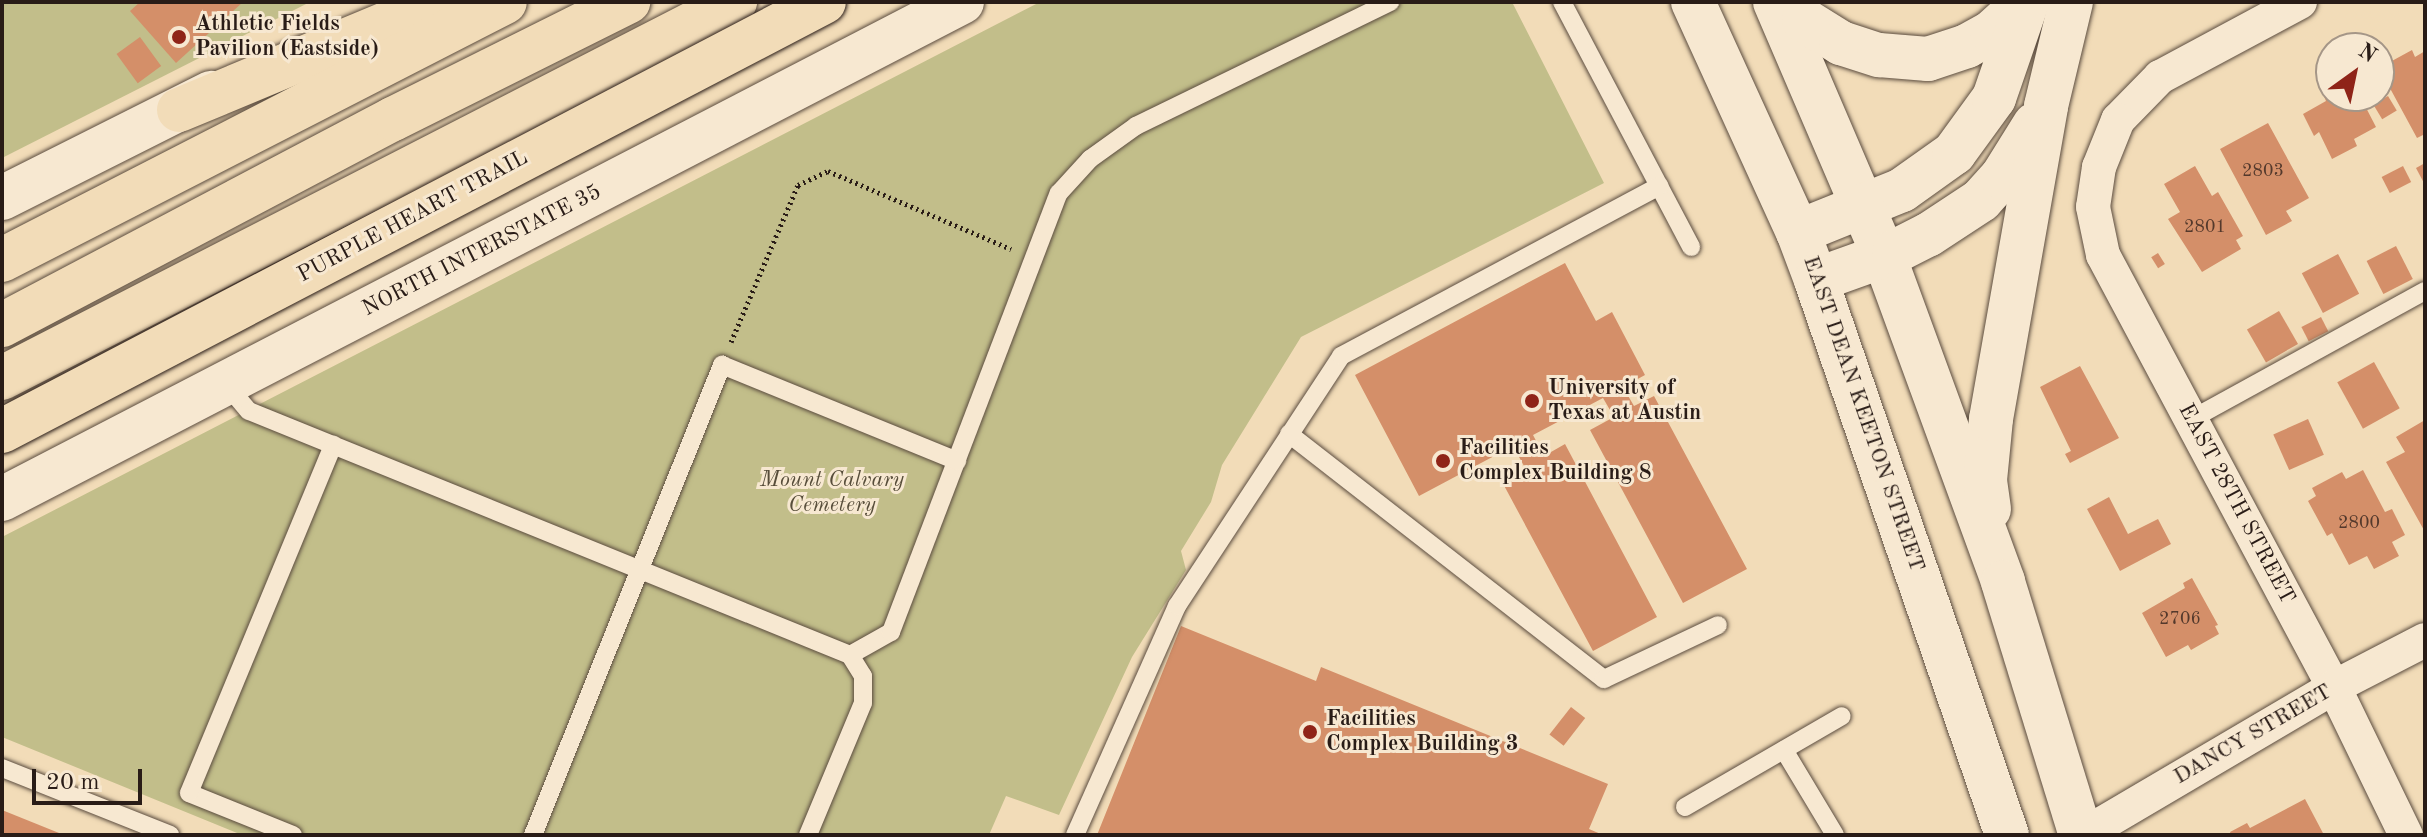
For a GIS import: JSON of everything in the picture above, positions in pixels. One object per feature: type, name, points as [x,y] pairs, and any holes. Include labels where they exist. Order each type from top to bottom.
[{"type":"highway","points":[[179,110],[438,2]]},
{"type":"highway","points":[[2,260],[505,2]]},
{"type":"highway","points":[[2,325],[379,126],[628,2]]},
{"type":"highway","name":"PURPLE HEART TRAIL","points":[[2,378],[735,2]]},
{"type":"highway","name":"PURPLE HEART TRAIL","points":[[2,431],[824,2]]},
{"type":"highway","points":[[550,96],[848,2]]},
{"type":"main road","points":[[2,198],[392,2]]},
{"type":"main road","name":"NORTH INTERSTATE 35","points":[[2,499],[962,2]]},
{"type":"main road","name":"EAST DEAN KEETON STREET","points":[[1693,2],[1798,232],[2007,835]]},
{"type":"main road","points":[[1775,2],[1884,256],[2003,582],[2082,835]]},
{"type":"main road","points":[[1785,2],[1804,20],[1841,43],[1879,55],[1928,59],[1967,46],[1992,32],[2026,2]]},
{"type":"main road","points":[[1798,232],[1902,190],[1954,153],[1994,98],[2026,2]]},
{"type":"main road","points":[[2003,582],[1985,480],[1991,419],[2046,106],[2071,2]]},
{"type":"main road","points":[[1816,280],[1884,256],[1928,235],[1981,200],[2002,177],[2046,106]]},
{"type":"street","name":"EAST 28TH STREET","points":[[2300,2],[2160,77],[2118,120],[2099,167],[2093,207],[2103,255],[2334,687],[2406,835]]},
{"type":"street","name":"DANCY STREET","points":[[2082,835],[2334,687],[2425,640]]},
{"type":"lane","points":[[850,655],[891,632],[1059,193],[1090,159],[1136,126],[1390,2]]},
{"type":"lane","points":[[1562,2],[1691,247]]},
{"type":"lane","points":[[1075,835],[1177,606],[1341,356],[1659,186]]},
{"type":"lane","points":[[2190,420],[2425,291]]},
{"type":"lane","points":[[533,835],[722,365],[957,461]]},
{"type":"lane","points":[[226,384],[249,411],[850,655],[863,676],[863,703],[808,835]]},
{"type":"lane","points":[[1289,434],[1604,679],[1718,625]]},
{"type":"lane","points":[[293,835],[189,793],[333,445]]},
{"type":"lane","points":[[1685,807],[1842,716]]},
{"type":"lane","points":[[1784,750],[1835,835]]},
{"type":"lane","points":[[2,768],[170,835]]},
{"type":"path","points":[[722,365],[798,185],[828,171],[1035,259]]},
{"type":"green space","points":[[2,2],[310,2],[2,158]]},
{"type":"green space","name":"Mount Calvary Cemetery","points":[[1040,2],[1512,2],[1604,183],[1301,337],[1222,465],[1211,502],[1181,551],[1186,570],[1132,657],[1059,815],[1006,796],[989,835],[242,835],[2,737],[2,537]]},
{"type":"building","name":"Athletic Fields Pavilion (Eastside)","points":[[140,2],[243,2],[176,63],[130,11]]},
{"type":"building","points":[[140,37],[161,66],[138,83],[117,54]]},
{"type":"building","points":[[2412,50],[2415,57],[2425,51],[2425,134],[2417,138],[2395,97],[2395,59]]},
{"type":"building","points":[[2315,107],[2315,112],[2368,112],[2376,127],[2354,139],[2357,146],[2332,159],[2319,132],[2314,136],[2303,114]]},
{"type":"building","points":[[2378,112],[2394,112],[2382,119]]},
{"type":"building","points":[[2268,123],[2309,198],[2286,211],[2292,221],[2266,235],[2220,149]]},
{"type":"building","points":[[2425,163],[2425,185],[2416,168]]},
{"type":"building","points":[[2195,166],[2212,196],[2218,192],[2243,236],[2236,240],[2241,249],[2202,272],[2168,219],[2180,212],[2164,184]]},
{"type":"building","points":[[2403,166],[2411,182],[2390,193],[2382,177]]},
{"type":"building","points":[[2396,246],[2413,279],[2383,294],[2367,261]]},
{"type":"building","points":[[2158,253],[2165,264],[2158,268],[2151,257]]},
{"type":"building","points":[[2338,254],[2359,294],[2323,313],[2302,273]]},
{"type":"building","name":"Facilities Complex Building 8","points":[[1565,263],[1596,321],[1612,312],[1645,375],[1623,387],[1634,406],[1654,396],[1747,569],[1683,603],[1590,430],[1614,417],[1603,398],[1533,435],[1544,456],[1565,444],[1657,617],[1593,651],[1500,478],[1524,466],[1513,446],[1419,496],[1355,375]]},
{"type":"building","points":[[2279,311],[2298,344],[2266,362],[2247,330]]},
{"type":"building","points":[[2321,317],[2328,331],[2309,341],[2301,327]]},
{"type":"building","points":[[2374,362],[2400,408],[2363,429],[2337,382]]},
{"type":"building","points":[[2080,366],[2119,438],[2070,463],[2065,454],[2071,451],[2040,387]]},
{"type":"building","points":[[2308,419],[2324,455],[2289,470],[2273,434]]},
{"type":"building","points":[[2425,420],[2425,532],[2386,462],[2405,452],[2396,437]]},
{"type":"building","points":[[2363,470],[2385,512],[2392,509],[2405,535],[2392,542],[2399,556],[2374,569],[2367,556],[2349,565],[2332,533],[2327,536],[2308,501],[2316,496],[2312,488],[2342,472],[2346,479]]},
{"type":"building","points":[[2109,497],[2128,534],[2158,519],[2171,544],[2120,571],[2087,509]]},
{"type":"building","points":[[2192,578],[2218,625],[2215,626],[2219,634],[2191,650],[2188,645],[2166,657],[2142,613],[2185,588],[2183,583]]},
{"type":"building","name":"Facilities Complex Building 3","points":[[1181,626],[1316,681],[1321,667],[1608,784],[1589,829],[1603,835],[1097,835]]},
{"type":"building","points":[[1571,707],[1585,718],[1564,746],[1549,735]]},
{"type":"building","points":[[2305,799],[2324,835],[2231,835],[2230,832],[2247,823],[2250,828]]},
{"type":"building","points":[[2,810],[64,835],[2,835]]},
{"type":"place","name":"Athletic Fields Pavilion (Eastside)","points":[[179,37]]},
{"type":"place","name":"University of Texas at Austin","points":[[1532,401]]},
{"type":"place","name":"Facilities Complex Building 8","points":[[1443,461]]},
{"type":"place","name":"Facilities Complex Building 3","points":[[1310,732]]}]
